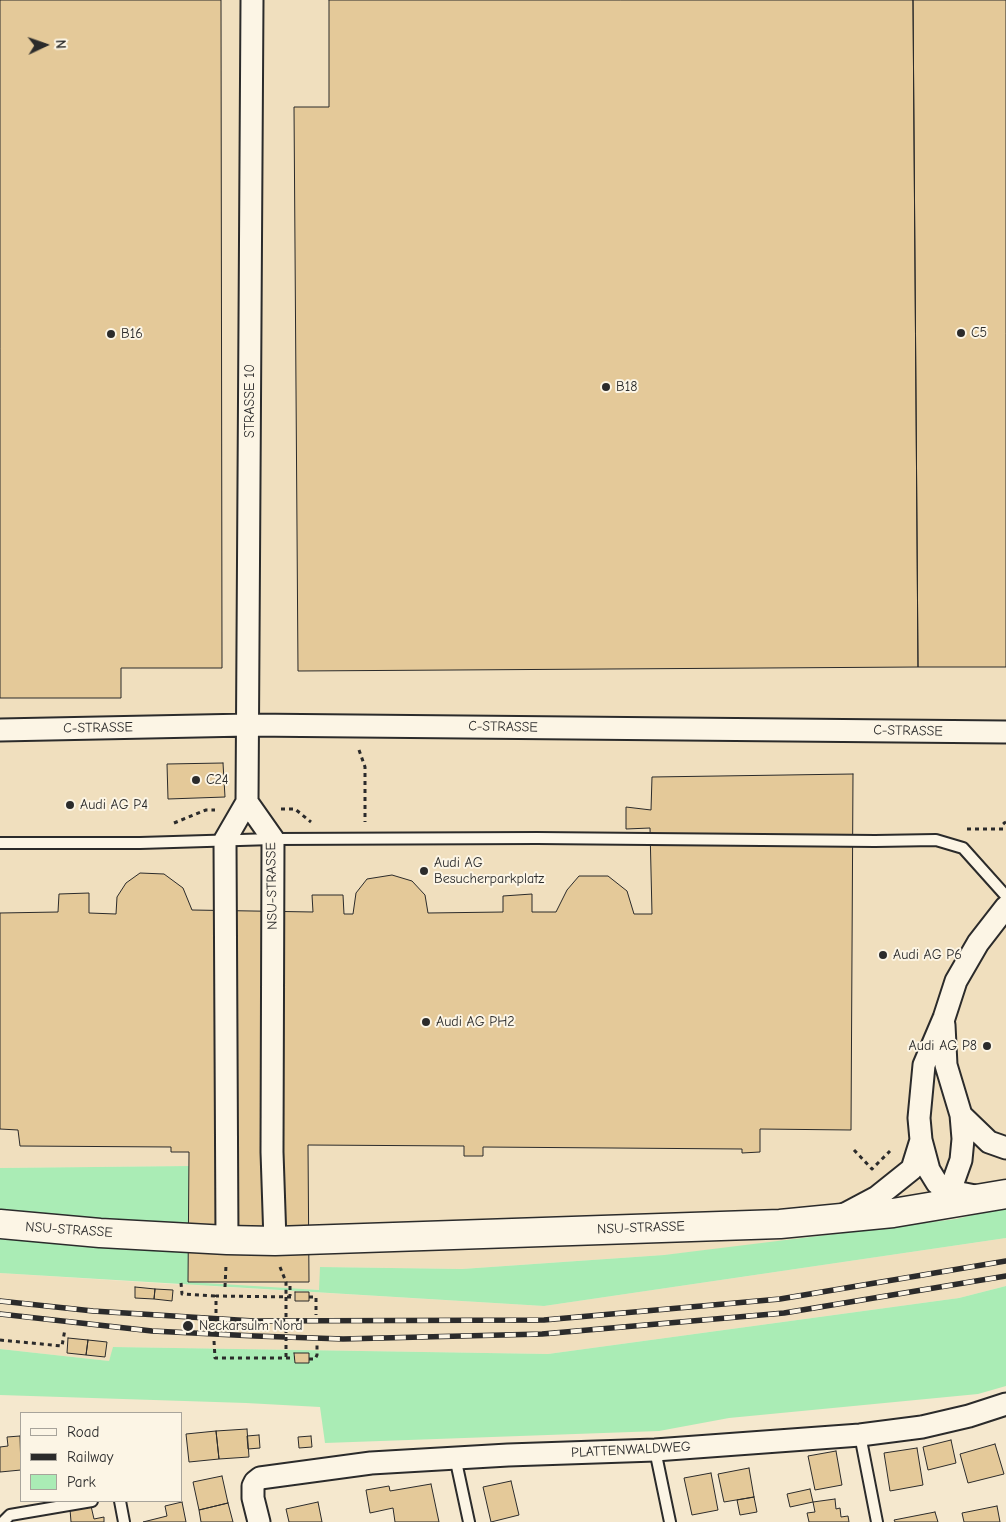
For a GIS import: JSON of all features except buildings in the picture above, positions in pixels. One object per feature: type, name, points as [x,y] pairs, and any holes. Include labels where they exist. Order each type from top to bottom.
[{"type":"main road","name":"NSU-STRASSE","points":[[0,1224],[100,1233],[227,1240],[277,1254],[780,1224],[924,1209],[995,1196]]},
{"type":"street","name":"STRASSE 10","points":[[247,802],[252,0]]},
{"type":"street","name":"C-STRASSE","points":[[0,730],[248,725],[1006,732]]},
{"type":"street","name":"NSU-STRASSE","points":[[247,802],[273,839],[272,1152],[277,1254]]},
{"type":"street","points":[[227,1240],[225,840],[247,802]]},
{"type":"street","points":[[995,1196],[950,1191],[936,1183],[929,1170],[921,1140],[919,1118],[924,1065],[944,1018],[956,981],[978,943],[1002,912]]},
{"type":"street","points":[[924,1209],[950,1191],[961,1160],[963,1139],[961,1116],[946,1065],[944,1018]]},
{"type":"street","points":[[961,1116],[989,1142],[1006,1148]]},
{"type":"street","points":[[837,1218],[877,1197],[912,1169],[921,1140]]},
{"type":"street","name":"PLATTENWALDWEG","points":[[259,1522],[254,1498],[255,1482],[260,1478],[371,1463],[455,1457],[655,1450],[860,1435],[931,1425],[970,1416],[1006,1404]]},
{"type":"lane","points":[[0,843],[140,843],[273,839],[547,838],[936,840],[962,848],[1006,896]]},
{"type":"lane","points":[[860,1435],[877,1522]]},
{"type":"lane","points":[[655,1450],[670,1522]]},
{"type":"lane","points":[[455,1457],[469,1522]]},
{"type":"lane","points":[[4,1522],[10,1515],[86,1502]]},
{"type":"lane","points":[[120,1502],[124,1522]]},
{"type":"path","points":[[350,726],[365,767],[365,830]]},
{"type":"path","points":[[854,1150],[872,1169],[890,1152]]},
{"type":"path","points":[[277,1254],[286,1282],[286,1358]]},
{"type":"path","points":[[181,1283],[182,1294],[216,1296],[286,1297],[295,1296],[290,1296],[290,1286]]},
{"type":"path","points":[[216,1296],[216,1313]]},
{"type":"path","points":[[309,1297],[316,1297],[316,1315]]},
{"type":"path","points":[[0,1340],[62,1346],[65,1330]]},
{"type":"path","points":[[214,1341],[215,1358],[295,1358]]},
{"type":"path","points":[[309,1358],[315,1359],[317,1345]]},
{"type":"shaded area","points":[[0,0],[1006,0],[1006,1200],[775,1243],[664,1255],[462,1269],[321,1267],[320,1290],[193,1285],[544,1306],[1006,1238],[1006,1286],[959,1298],[548,1354],[114,1347],[109,1361],[0,1349],[0,1273],[186,1285],[189,1166],[0,1168]]},
{"type":"green space","points":[[189,1166],[189,1282],[319,1290],[320,1267],[462,1269],[664,1255],[956,1219],[1006,1207],[1006,1238],[544,1306],[0,1273],[0,1168]]},
{"type":"green space","points":[[1006,1286],[1006,1386],[978,1394],[729,1418],[659,1431],[325,1443],[320,1407],[0,1395],[0,1349],[109,1361],[113,1347],[548,1354],[959,1298]]},
{"type":"railway","points":[[0,1301],[93,1311],[254,1321],[544,1320],[780,1299],[1006,1261]]},
{"type":"railway","points":[[0,1314],[152,1331],[255,1336],[343,1339],[542,1334],[784,1313],[1006,1276]]},
{"type":"place","name":"C5","points":[[961,333]]},
{"type":"place","name":"B16","points":[[111,334]]},
{"type":"place","name":"B18","points":[[606,387]]},
{"type":"place","name":"C24","points":[[196,780]]},
{"type":"place","name":"Audi AG P4","points":[[70,805]]},
{"type":"place","name":"Audi AG Besucherparkplatz","points":[[424,871]]},
{"type":"place","name":"Audi AG P6","points":[[883,955]]},
{"type":"place","name":"Audi AG PH2","points":[[426,1022]]},
{"type":"place","name":"Audi AG P8","points":[[987,1046]]},
{"type":"place","name":"Neckarsulm Nord","points":[[188,1326]]}]
